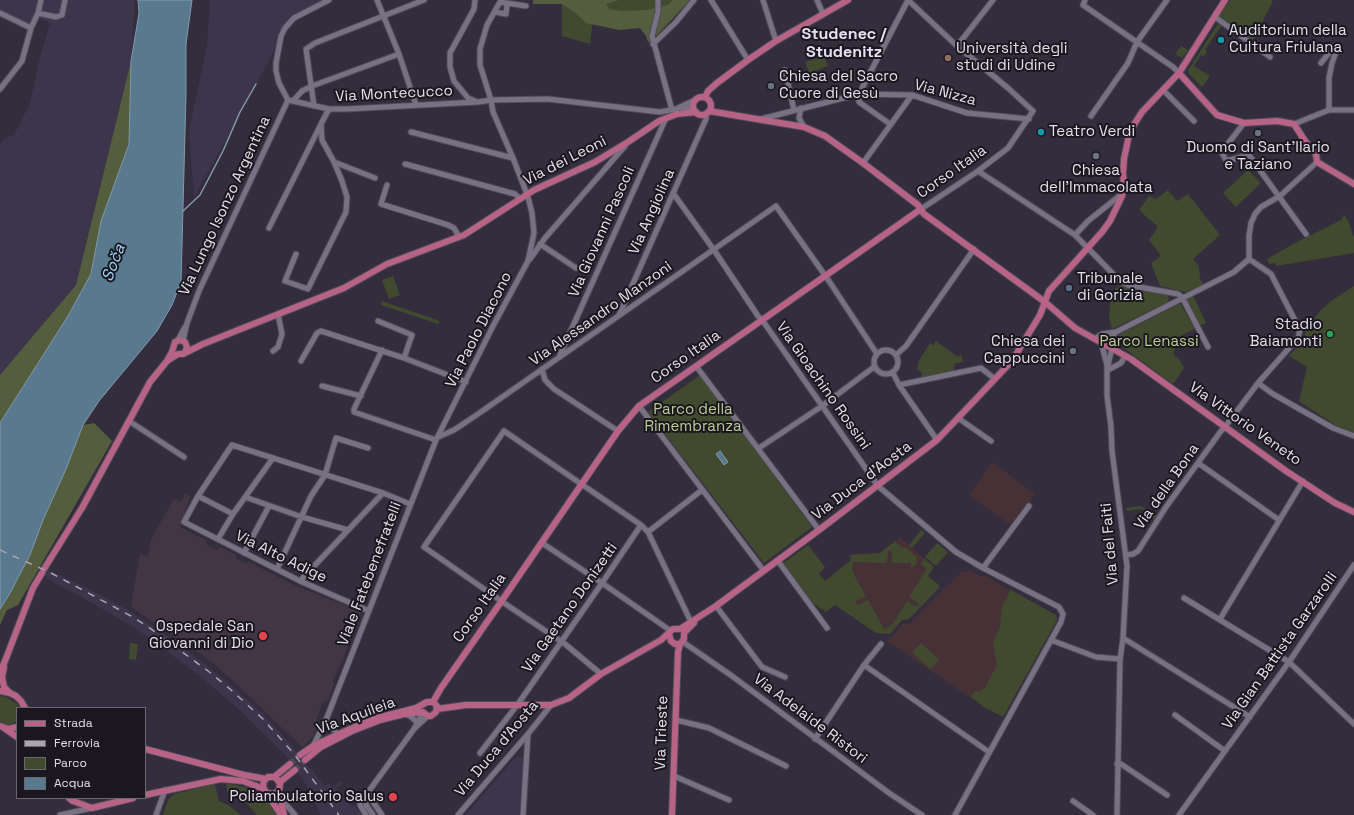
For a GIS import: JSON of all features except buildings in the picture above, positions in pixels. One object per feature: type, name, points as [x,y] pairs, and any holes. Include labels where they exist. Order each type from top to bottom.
[{"type":"main road","points":[[707,96],[710,101],[705,112],[695,100],[707,96],[748,60],[776,41],[848,0]]},
{"type":"main road","points":[[1123,192],[1124,159],[1129,135],[1135,123],[1142,112],[1179,73],[1225,0]]},
{"type":"main road","points":[[1179,73],[1217,115],[1244,123],[1277,121],[1294,124],[1316,154],[1317,162],[1354,184]]},
{"type":"main road","name":"Via dei Leoni","points":[[185,352],[344,288],[387,264],[459,237],[482,225],[527,194],[595,162],[628,142],[658,121],[684,112],[705,112],[761,119],[804,127],[825,136],[863,163],[918,205],[921,209]]},
{"type":"main road","name":"Via Duca d'Aosta","points":[[682,631],[691,622],[716,606],[778,561],[937,440],[1012,361],[1040,315],[1049,291],[1102,232],[1110,221],[1123,192]]},
{"type":"main road","name":"Via Vittorio Veneto","points":[[921,209],[924,214],[1045,302],[1075,328],[1125,356],[1335,503],[1353,512]]},
{"type":"main road","name":"Corso Italia","points":[[435,705],[441,688],[618,431],[639,406],[921,209]]},
{"type":"main road","name":"Via dei Leoni","points":[[182,342],[203,344]]},
{"type":"main road","name":"Via Lungo Isonzo Argentina","points":[[10,693],[4,686],[2,677],[6,661],[33,588],[82,508],[150,382],[167,361],[174,344],[182,342],[187,350],[183,354],[178,354],[167,361]]},
{"type":"main road","points":[[173,347],[175,352],[178,354]]},
{"type":"main road","name":"Via Duca d'Aosta","points":[[682,631],[704,614]]},
{"type":"main road","name":"Via Duca d'Aosta","points":[[551,705],[569,698],[601,674],[670,635],[676,628],[682,631]]},
{"type":"main road","points":[[670,635],[670,642],[679,643],[684,639],[682,631]]},
{"type":"main road","name":"Via Trieste","points":[[672,815],[679,643]]},
{"type":"main road","name":"Via Lungo Isonzo Argentina","points":[[0,672],[6,661]]},
{"type":"main road","points":[[0,691],[10,693],[21,701],[24,707]]},
{"type":"main road","name":"Via Aquileia","points":[[300,755],[312,746],[338,734],[377,718],[407,711],[428,702],[435,705],[551,705]]},
{"type":"main road","points":[[424,704],[425,714],[434,715],[435,705]]},
{"type":"main road","name":"Via Aquileia","points":[[305,760],[321,747],[345,734],[380,720],[404,714],[425,714]]},
{"type":"main road","points":[[1,727],[8,729],[16,727]]},
{"type":"main road","points":[[1,727],[16,736]]},
{"type":"main road","points":[[146,749],[244,775],[266,779],[274,777],[290,764]]},
{"type":"main road","points":[[283,815],[279,791],[280,782],[295,770]]},
{"type":"main road","points":[[274,777],[280,782]]},
{"type":"main road","points":[[146,795],[221,779],[242,781],[273,794],[279,791]]},
{"type":"main road","points":[[266,779],[263,784],[265,791],[283,815]]},
{"type":"main road","points":[[70,799],[92,808],[129,799]]},
{"type":"street","points":[[0,89],[22,61],[31,28],[38,13],[41,0]]},
{"type":"street","points":[[38,13],[56,17],[62,15],[65,0]]},
{"type":"street","points":[[329,0],[294,18],[285,28],[281,36],[276,71],[279,83],[291,100],[302,91],[312,86],[399,54]]},
{"type":"street","points":[[378,0],[399,54],[416,105]]},
{"type":"street","points":[[314,106],[306,49],[315,43],[424,0]]},
{"type":"street","points":[[475,0],[474,9],[450,53],[450,67],[454,81],[468,98],[478,102]]},
{"type":"street","points":[[658,0],[658,12],[652,36],[674,109]]},
{"type":"street","points":[[654,44],[676,22],[694,0]]},
{"type":"street","points":[[711,0],[748,60]]},
{"type":"street","points":[[763,0],[776,41]]},
{"type":"street","points":[[817,0],[824,14]]},
{"type":"street","points":[[890,124],[859,102],[859,94],[908,0],[957,46],[993,0]]},
{"type":"street","points":[[1091,116],[1128,63],[1137,42],[1167,0]]},
{"type":"street","points":[[507,3],[506,14],[495,12],[500,2],[507,3],[526,6]]},
{"type":"street","points":[[1084,2],[1177,70],[1179,73]]},
{"type":"street","name":"Via Paolo Diacono","points":[[437,438],[493,326],[528,261],[534,233],[532,213],[527,194],[513,158],[492,112],[491,100],[480,65],[480,49],[487,25],[495,12]]},
{"type":"street","points":[[0,13],[31,28]]},
{"type":"street","points":[[1215,16],[1270,57]]},
{"type":"street","name":"Corso Italia","points":[[921,209],[978,171],[1008,148],[1034,111],[957,46]]},
{"type":"street","points":[[1321,63],[1332,49],[1337,49],[1329,78],[1328,110]]},
{"type":"street","points":[[785,70],[794,110]]},
{"type":"street","points":[[1163,90],[1194,121]]},
{"type":"street","name":"Via Nizza","points":[[761,119],[859,94],[912,95],[967,113],[1029,119]]},
{"type":"street","points":[[863,163],[912,95]]},
{"type":"street","name":"Via Montecucco","points":[[291,100],[329,109],[548,98],[660,112],[674,109]]},
{"type":"street","name":"Via Lungo Isonzo Argentina","points":[[182,342],[187,323],[199,291],[291,100]]},
{"type":"street","points":[[674,109],[695,100]]},
{"type":"street","points":[[674,109],[690,107],[705,112]]},
{"type":"street","points":[[802,108],[800,118],[804,127]]},
{"type":"street","points":[[269,228],[329,109]]},
{"type":"street","points":[[1294,124],[1328,110],[1354,110]]},
{"type":"street","points":[[658,121],[660,112]]},
{"type":"street","name":"Via Angiolina","points":[[619,315],[673,193],[705,112]]},
{"type":"street","name":"Via Giovanni Pascoli","points":[[560,356],[666,117]]},
{"type":"street","points":[[1244,123],[1222,153],[1226,160],[1249,155],[1306,234]]},
{"type":"street","points":[[296,254],[285,281],[308,289],[346,212],[347,197],[334,162],[322,140],[321,124]]},
{"type":"street","points":[[411,132],[513,158]]},
{"type":"street","points":[[528,261],[545,238],[628,142]]},
{"type":"street","points":[[607,155],[609,159],[608,165]]},
{"type":"street","points":[[334,162],[375,178]]},
{"type":"street","points":[[1108,368],[1106,345],[1109,339],[1116,332],[1182,297],[1234,272],[1249,259],[1248,236],[1255,214],[1261,207],[1280,196],[1317,162]]},
{"type":"street","points":[[405,164],[515,194],[520,199]]},
{"type":"street","points":[[978,171],[1076,235],[1120,281],[1128,285],[1178,294],[1182,297],[1208,347]]},
{"type":"street","points":[[387,185],[381,204],[448,225],[454,228],[459,237]]},
{"type":"street","points":[[1076,235],[1088,221],[1123,192]]},
{"type":"street","name":"Via Gioachino Rossini","points":[[673,193],[878,486],[956,552],[983,568],[1059,607],[1063,614],[1061,622],[955,815]]},
{"type":"street","name":"Via Alessandro Manzoni","points":[[437,438],[454,430],[478,414],[776,206],[826,276]]},
{"type":"street","points":[[534,233],[537,236],[545,238]]},
{"type":"street","points":[[540,244],[576,268]]},
{"type":"street","points":[[896,355],[906,346],[974,249]]},
{"type":"street","name":"Via della Bona","points":[[1126,555],[1136,553],[1138,551],[1166,507],[1221,431],[1258,383],[1298,338],[1300,330],[1271,274],[1249,259]]},
{"type":"street","points":[[826,276],[876,354]]},
{"type":"street","points":[[273,351],[278,347],[282,334],[278,314]]},
{"type":"street","points":[[378,321],[412,335],[404,358]]},
{"type":"street","points":[[301,361],[317,333],[321,331],[382,350],[466,382]]},
{"type":"street","points":[[1094,339],[1102,334],[1116,332]]},
{"type":"street","points":[[1106,345],[1108,368]]},
{"type":"street","points":[[382,350],[354,409],[356,413],[437,438]]},
{"type":"street","points":[[887,350],[896,355],[898,364],[897,368],[892,373],[880,373],[874,367],[876,354],[880,351],[887,350]]},
{"type":"street","points":[[1108,368],[1121,363],[1125,356]]},
{"type":"street","points":[[696,366],[819,530]]},
{"type":"street","points":[[759,448],[822,406],[874,367]]},
{"type":"street","points":[[899,385],[981,368],[995,379]]},
{"type":"street","name":"Via del Faiti","points":[[1108,368],[1107,395],[1112,451],[1126,555],[1127,579],[1120,659],[1117,815]]},
{"type":"street","points":[[542,369],[545,380],[554,389],[618,431]]},
{"type":"street","points":[[892,373],[937,440]]},
{"type":"street","points":[[1258,383],[1273,394],[1326,424],[1354,436]]},
{"type":"street","points":[[322,386],[361,396]]},
{"type":"street","points":[[639,406],[764,571]]},
{"type":"street","points":[[958,418],[991,441]]},
{"type":"street","points":[[129,421],[184,457]]},
{"type":"street","points":[[601,674],[562,642],[424,547],[504,431],[641,525],[648,532],[691,622]]},
{"type":"street","points":[[277,569],[311,496],[325,475],[336,438],[368,448]]},
{"type":"street","name":"Viale Fatebenefratelli","points":[[312,746],[326,720],[437,438]]},
{"type":"street","points":[[233,514],[198,496],[232,445],[383,493],[410,504]]},
{"type":"street","points":[[218,539],[233,514],[273,458]]},
{"type":"street","points":[[1198,463],[1279,520]]},
{"type":"street","points":[[1220,619],[1303,481]]},
{"type":"street","points":[[648,532],[702,490]]},
{"type":"street","points":[[300,581],[383,493]]},
{"type":"street","name":"Via Alto Adige","points":[[198,496],[184,522],[300,581],[369,611]]},
{"type":"street","points":[[245,498],[302,517],[348,530]]},
{"type":"street","points":[[244,552],[269,506]]},
{"type":"street","points":[[983,568],[1029,506]]},
{"type":"street","name":"Via Gaetano Donizetti","points":[[480,753],[518,704],[562,642],[641,525]]},
{"type":"street","points":[[542,543],[602,583],[670,635]]},
{"type":"street","points":[[778,561],[827,628]]},
{"type":"street","name":"Via Gian Battista Garzarolli","points":[[1179,815],[1289,662],[1354,565]]},
{"type":"street","points":[[1184,598],[1289,662],[1354,724]]},
{"type":"street","points":[[716,606],[762,667],[785,677]]},
{"type":"street","points":[[1123,638],[1250,717]]},
{"type":"street","points":[[1050,640],[1096,657],[1120,659]]},
{"type":"street","name":"Via Adelaide Ristori","points":[[679,643],[732,676],[888,793],[922,815]]},
{"type":"street","points":[[815,739],[864,665],[882,644]]},
{"type":"street","points":[[864,665],[989,752]]},
{"type":"street","name":"Via Duca d'Aosta","points":[[458,815],[551,705]]},
{"type":"street","points":[[404,714],[414,718],[417,722]]},
{"type":"street","points":[[414,729],[417,722],[425,714]]},
{"type":"street","points":[[366,815],[360,808],[360,802],[425,714]]},
{"type":"street","name":"Via Gian Battista Garzarolli","points":[[1175,715],[1225,751]]},
{"type":"street","points":[[326,720],[329,726],[338,734]]},
{"type":"street","points":[[676,720],[709,728],[786,766]]},
{"type":"street","points":[[523,815],[528,734]]},
{"type":"street","points":[[1117,764],[1121,764],[1167,795]]},
{"type":"street","points":[[674,776],[729,800]]},
{"type":"street","points":[[156,815],[165,790]]},
{"type":"street","points":[[368,792],[365,803],[373,815]]},
{"type":"street","points":[[368,792],[382,815]]},
{"type":"street","points":[[281,799],[296,815]]},
{"type":"street","points":[[1073,801],[1093,815]]},
{"type":"street","points":[[60,815],[92,808]]},
{"type":"shaded area","points":[[0,0],[134,0],[135,2],[131,61],[76,285],[0,375],[0,146],[4,138],[14,135],[30,103],[41,53],[50,23],[38,18],[33,27],[0,12]]},
{"type":"shaded area","points":[[210,0],[324,0],[293,17],[194,198],[189,131],[207,45]]},
{"type":"shaded area","points":[[992,462],[1035,494],[1012,526],[969,495]]},
{"type":"shaded area","name":"Ospedale San Giovanni di Dio","points":[[185,494],[190,496],[180,527],[205,540],[207,545],[217,550],[220,547],[236,555],[237,559],[245,563],[249,562],[298,587],[360,611],[361,614],[333,681],[334,684],[328,700],[323,702],[316,720],[318,725],[313,736],[303,748],[229,677],[204,656],[135,610],[131,605],[140,554],[148,557],[151,540],[174,499],[181,502]]},
{"type":"shaded area","points":[[900,537],[933,566],[933,569],[928,576],[939,585],[939,588],[909,619],[902,620],[890,634],[876,633],[835,605],[826,612],[808,545],[825,567],[819,574],[825,581],[851,560],[850,555],[880,553]]},
{"type":"shaded area","points":[[46,569],[83,586],[130,611],[179,644],[206,665],[262,713],[288,741],[309,768],[311,768],[324,786],[329,783],[333,788],[340,781],[343,784],[337,788],[349,804],[350,803],[352,807],[354,805],[362,815],[321,815],[307,786],[285,755],[243,713],[200,676],[135,628],[80,596],[47,579],[47,577],[43,575]]},
{"type":"shaded area","points":[[972,571],[982,577],[985,576],[1056,615],[1057,620],[1003,717],[984,707],[887,641],[903,624],[910,624],[961,572]]},
{"type":"shaded area","points":[[517,756],[524,758],[519,815],[465,815]]},
{"type":"green space","points":[[533,0],[690,0],[656,36],[656,29],[593,19],[590,44],[562,36],[562,4],[533,4]]},
{"type":"green space","points":[[533,0],[619,0],[606,4],[609,9],[621,11],[647,10],[668,5],[673,0],[690,0],[656,36],[652,43],[648,42],[646,36],[640,28],[619,30],[586,23],[577,14],[562,4],[533,4]]},
{"type":"green space","points":[[1230,0],[1273,1],[1253,40],[1219,16]]},
{"type":"green space","points":[[1217,25],[1222,25],[1205,50],[1207,51],[1204,57],[1201,55],[1194,66],[1210,76],[1202,87],[1189,74],[1188,70]]},
{"type":"green space","points":[[1181,46],[1188,50],[1182,58],[1175,54]]},
{"type":"green space","points":[[824,56],[828,66],[809,73],[805,62]]},
{"type":"green space","points":[[131,61],[129,143],[101,221],[91,274],[68,316],[0,423],[0,375],[76,285]]},
{"type":"green space","points":[[1248,170],[1261,183],[1236,207],[1223,193]]},
{"type":"green space","points":[[1168,190],[1177,201],[1188,194],[1220,235],[1193,259],[1199,266],[1200,278],[1203,285],[1186,292],[1160,286],[1151,263],[1161,256],[1149,240],[1158,227],[1139,210],[1149,196],[1156,199]]},
{"type":"green space","points":[[1344,214],[1354,238],[1354,253],[1276,266],[1275,263],[1269,264],[1267,259],[1341,220]]},
{"type":"green space","points":[[393,276],[400,295],[389,299],[382,280]]},
{"type":"green space","points":[[1120,285],[1124,287],[1168,294],[1169,299],[1168,302],[1112,329],[1109,319],[1111,293]]},
{"type":"green space","name":"Stadio Baiamonti","points":[[1354,286],[1354,433],[1335,425],[1299,401],[1307,367],[1289,356],[1305,338],[1305,330],[1320,311],[1331,301]]},
{"type":"green space","points":[[1193,295],[1206,323],[1199,326],[1186,298]]},
{"type":"green space","points":[[382,301],[440,321],[438,324],[381,305]]},
{"type":"green space","name":"Parco Lenassi","points":[[1180,303],[1195,329],[1170,341],[1175,350],[1173,352],[1176,358],[1178,357],[1184,368],[1173,384],[1117,343],[1115,338],[1118,335]]},
{"type":"green space","points":[[936,341],[958,357],[961,354],[963,362],[955,363],[953,368],[955,371],[921,379],[922,372],[917,370],[918,362],[930,343],[933,345]]},
{"type":"green space","name":"Parco della Rimembranza","points":[[700,375],[812,527],[764,563],[648,412]]},
{"type":"green space","points":[[94,423],[112,441],[18,605],[7,610],[0,625],[0,609],[30,555],[83,425]]},
{"type":"green space","points":[[1141,506],[1157,516],[1154,519],[1141,509],[1127,511],[1126,508]]},
{"type":"green space","points":[[921,530],[925,533],[912,548],[909,545]]},
{"type":"green space","points":[[895,541],[902,548],[905,547],[917,557],[916,564],[911,568],[911,563],[892,563],[892,552],[889,550],[887,563],[853,562],[852,569],[854,575],[866,596],[856,601],[856,604],[858,605],[868,600],[884,629],[890,626],[907,601],[918,606],[918,603],[909,597],[927,568],[921,565],[924,558],[933,566],[933,569],[928,576],[939,585],[939,588],[909,619],[902,620],[890,634],[876,633],[835,605],[826,612],[808,600],[782,564],[808,545],[825,567],[819,574],[825,581],[851,560],[850,555],[880,553]]},
{"type":"green space","points":[[937,543],[948,552],[936,566],[925,557]]},
{"type":"green space","points":[[1011,590],[1056,615],[1057,620],[1003,717],[984,707],[971,697],[975,691],[980,691],[985,688],[997,665],[993,642],[1000,627],[1002,606]]},
{"type":"green space","points":[[130,643],[138,644],[136,660],[129,659]]},
{"type":"green space","points":[[921,643],[939,660],[930,669],[912,652]]},
{"type":"green space","points":[[0,696],[8,698],[17,704],[18,707],[16,707],[16,722],[8,725],[0,722]]},
{"type":"green space","points":[[226,783],[245,787],[255,792],[269,803],[276,815],[257,815],[246,803],[227,791]]},
{"type":"green space","points":[[215,784],[219,801],[228,805],[241,815],[163,815],[168,800],[174,794]]},
{"type":"water","name":"Soča","points":[[138,0],[192,0],[186,44],[181,282],[172,305],[157,331],[99,401],[83,425],[30,555],[0,609],[0,423],[68,316],[91,274],[101,221],[129,144],[131,61],[139,13]]},
{"type":"water","points":[[720,451],[728,462],[724,465],[716,454]]},
{"type":"waterway","points":[[183,211],[200,195],[223,151],[240,112],[256,84]]},
{"type":"tunnel","points":[[290,764],[300,755]]},
{"type":"tunnel","points":[[295,770],[305,760]]},
{"type":"railway","points":[[0,550],[51,573],[131,616],[208,671],[263,719],[294,754],[339,815]]},
{"type":"place","name":"Auditorium della Cultura Friulana","points":[[1221,40]]},
{"type":"place","name":"Università degli studi di Udine","points":[[948,58]]},
{"type":"place","name":"Chiesa del Sacro Cuore di Gesù","points":[[771,86]]},
{"type":"place","name":"Teatro Verdi","points":[[1041,132]]},
{"type":"place","name":"Duomo di Sant'Ilario e Taziano","points":[[1258,133]]},
{"type":"place","name":"Chiesa dell'Immacolata","points":[[1096,156]]},
{"type":"place","name":"Tribunale di Gorizia","points":[[1069,288]]},
{"type":"place","name":"Stadio Baiamonti","points":[[1330,334]]},
{"type":"place","name":"Chiesa dei Cappuccini","points":[[1073,351]]},
{"type":"place","name":"Ospedale San Giovanni di Dio","points":[[263,636]]},
{"type":"place","name":"Poliambulatorio Salus","points":[[393,797]]},
{"type":"district","name":"Studenec / Studenitz","points":[[844,44]]}]
